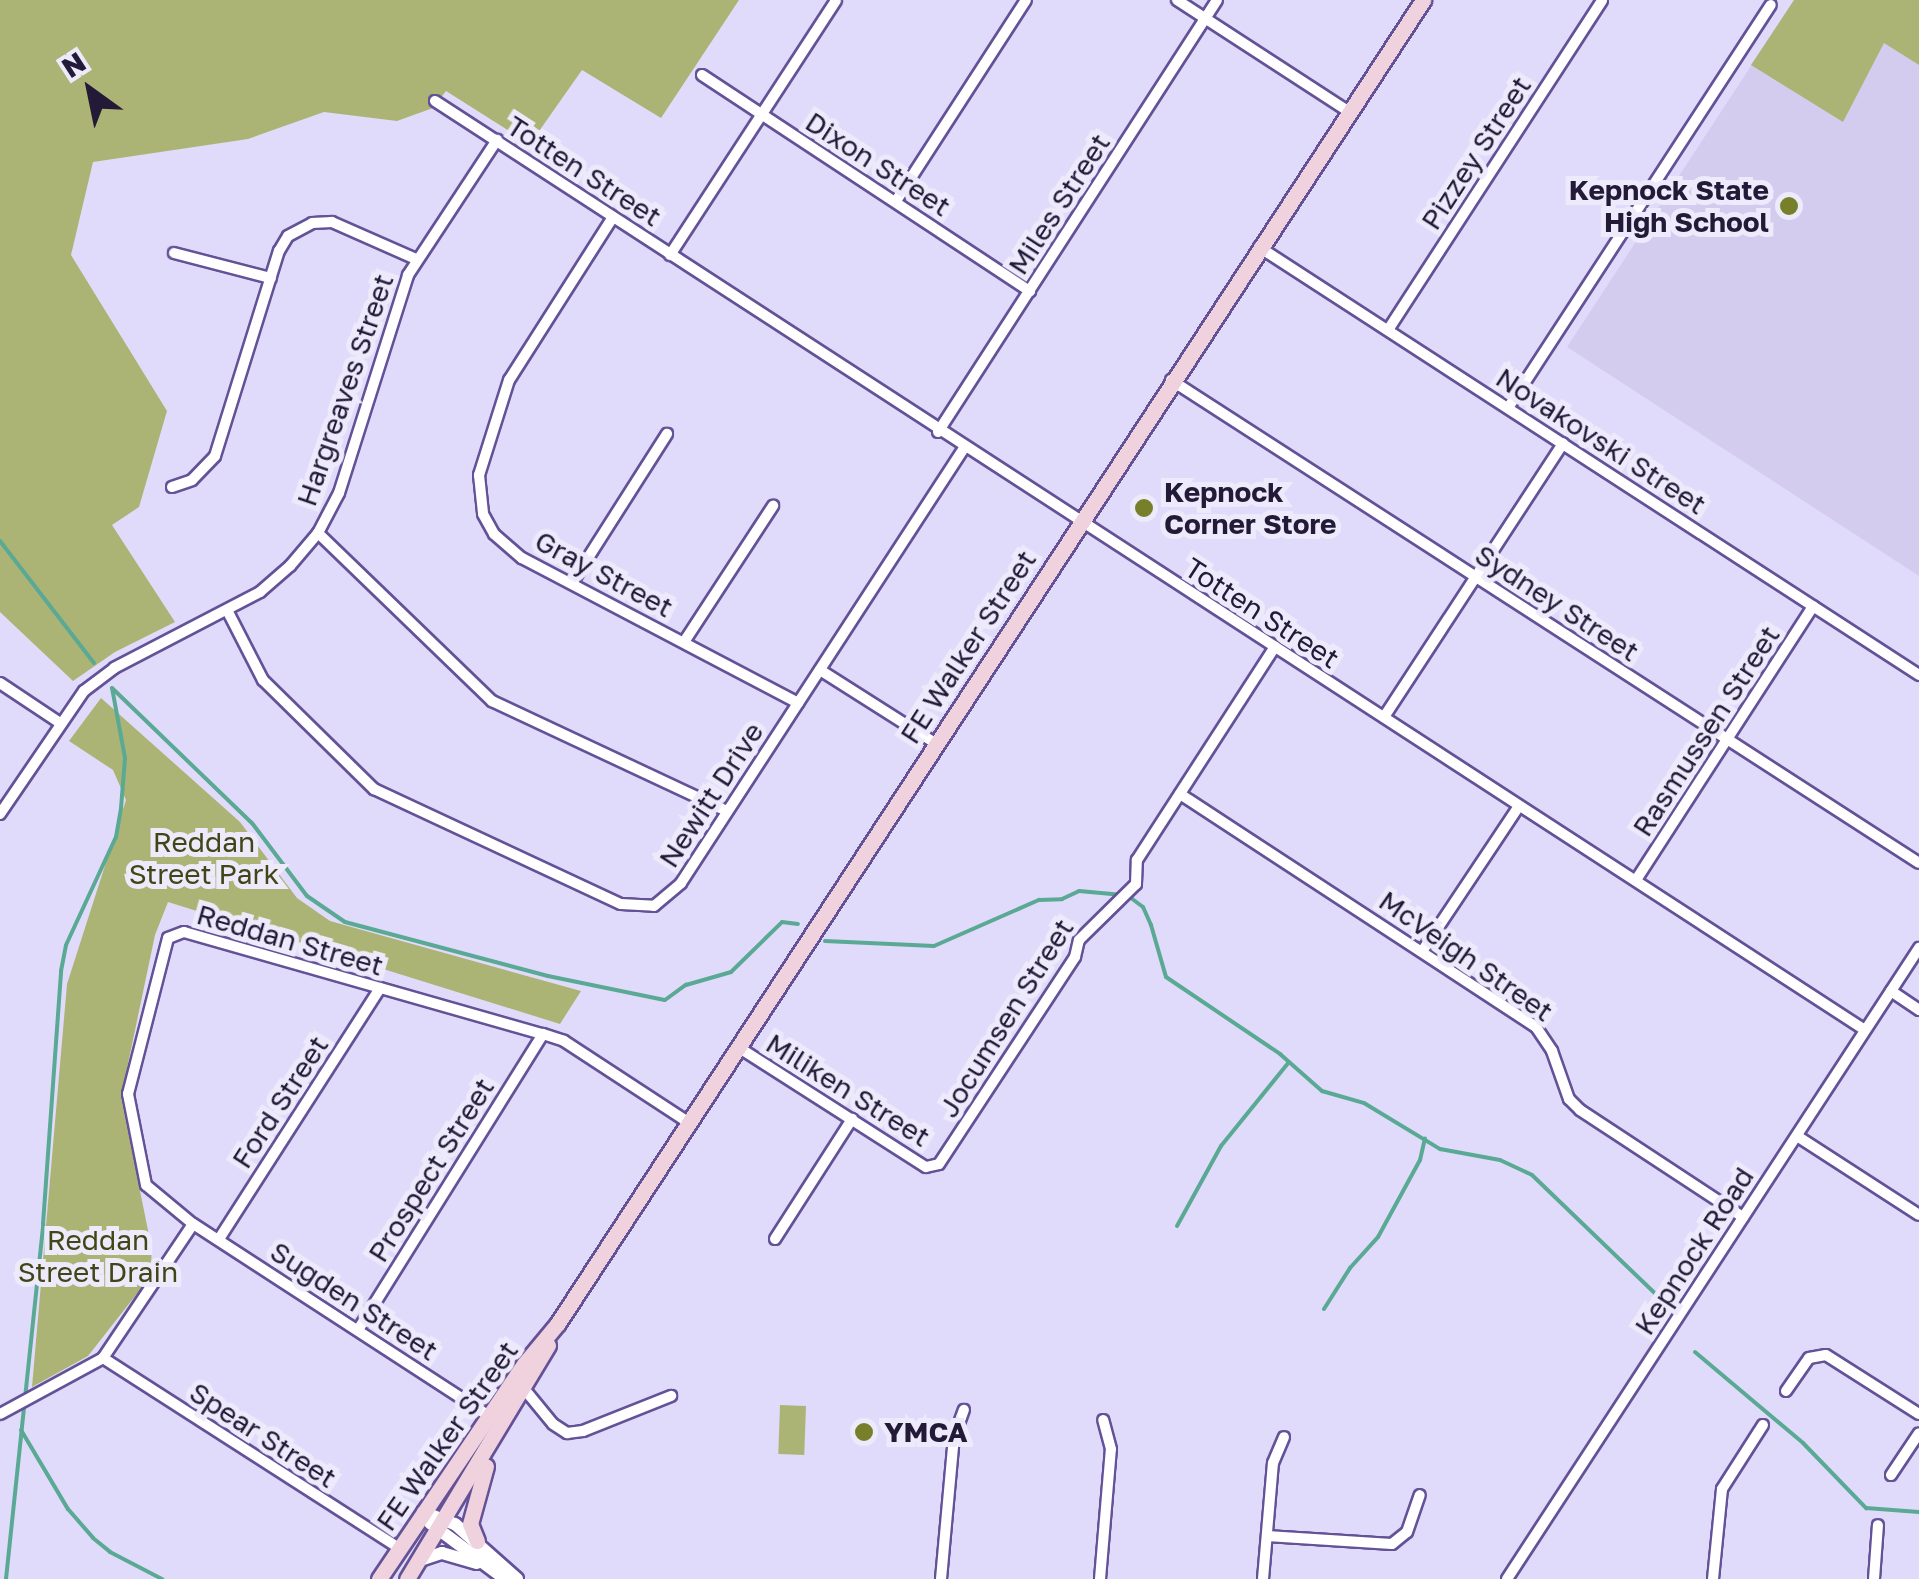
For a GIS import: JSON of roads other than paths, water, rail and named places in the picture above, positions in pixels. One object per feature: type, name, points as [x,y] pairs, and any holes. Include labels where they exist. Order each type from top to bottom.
[{"type":"main road","name":"FE Walker Street","points":[[379,1579],[489,1416],[519,1384],[1422,0]]},
{"type":"main road","name":"FE Walker Street","points":[[406,1579],[510,1412],[519,1384]]},
{"type":"main road","points":[[477,1542],[470,1524],[475,1496],[510,1412]]},
{"type":"street","points":[[670,255],[836,0]]},
{"type":"street","points":[[896,201],[1026,0]]},
{"type":"street","points":[[1177,0],[1348,111]]},
{"type":"street","name":"Miles Street","points":[[938,432],[1217,0]]},
{"type":"street","name":"Pizzey Street","points":[[1388,330],[1602,0]]},
{"type":"street","points":[[1508,408],[1770,5]]},
{"type":"street","name":"Dixon Street","points":[[702,74],[1030,291]]},
{"type":"street","name":"Totten Street","points":[[435,101],[938,432],[1865,1030]]},
{"type":"street","name":"Hargreaves Street","points":[[0,814],[84,690],[124,663],[227,610],[277,578],[318,533],[339,493],[400,292],[416,259],[497,140]]},
{"type":"street","name":"Gray Street","points":[[613,218],[508,380],[479,475],[480,503],[494,534],[522,558],[798,703]]},
{"type":"street","points":[[172,488],[192,480],[215,456],[270,278],[288,236],[302,226],[322,221],[416,259]]},
{"type":"street","name":"Novakovski Street","points":[[1258,247],[1919,675]]},
{"type":"street","points":[[174,252],[270,278]]},
{"type":"street","name":"Sydney Street","points":[[1171,380],[1919,863]]},
{"type":"street","points":[[572,583],[667,434]]},
{"type":"street","points":[[1384,718],[1563,443]]},
{"type":"street","name":"Newitt Drive","points":[[227,610],[262,680],[361,780],[387,796],[621,904],[654,906],[674,894],[964,448]]},
{"type":"street","points":[[684,642],[774,506]]},
{"type":"street","points":[[318,533],[492,701],[727,811]]},
{"type":"street","name":"Rasmussen Street","points":[[1636,880],[1813,606]]},
{"type":"street","name":"Jocumsen Street","points":[[935,1166],[1075,957],[1079,940],[1136,884],[1137,860],[1274,647]]},
{"type":"street","points":[[820,670],[935,743]]},
{"type":"street","points":[[0,684],[60,723]]},
{"type":"street","name":"McVeigh Street","points":[[1180,794],[1424,950],[1536,1027],[1552,1051],[1568,1096],[1580,1110],[1743,1218]]},
{"type":"street","points":[[1424,950],[1518,806]]},
{"type":"street","name":"Reddan Street","points":[[193,1224],[146,1185],[128,1102],[168,938],[184,932],[564,1041],[688,1122]]},
{"type":"street","name":"Kepnock Road","points":[[1507,1579],[1919,948]]},
{"type":"street","name":"Ford Street","points":[[219,1239],[380,988]]},
{"type":"street","points":[[1890,991],[1919,1010]]},
{"type":"street","name":"Prospect Street","points":[[358,1330],[543,1034]]},
{"type":"street","name":"Miliken Street","points":[[738,1047],[926,1166],[935,1166]]},
{"type":"street","points":[[775,1239],[852,1119]]},
{"type":"street","points":[[1797,1136],[1919,1216]]},
{"type":"street","points":[[0,1414],[103,1358],[193,1224]]},
{"type":"street","name":"Sugden Street","points":[[193,1224],[489,1416]]},
{"type":"street","points":[[1786,1391],[1813,1352],[1831,1358],[1919,1414]]},
{"type":"street","name":"Spear Street","points":[[103,1358],[399,1548]]},
{"type":"street","points":[[519,1384],[553,1424],[567,1433],[582,1431],[671,1396]]},
{"type":"street","points":[[941,1579],[954,1436],[964,1410]]},
{"type":"street","points":[[1100,1579],[1111,1450],[1103,1420]]},
{"type":"street","points":[[1713,1579],[1722,1488],[1763,1425]]},
{"type":"street","points":[[1891,1475],[1919,1433]]},
{"type":"street","points":[[1263,1579],[1273,1464],[1284,1437]]},
{"type":"street","points":[[1267,1536],[1392,1544],[1407,1532],[1420,1494]]},
{"type":"street","points":[[422,1513],[477,1542],[517,1579]]},
{"type":"street","points":[[441,1525],[501,1576]]},
{"type":"street","points":[[1874,1579],[1878,1525]]},
{"type":"street","points":[[418,1562],[442,1553],[501,1576]]},
{"type":"waterway","points":[[0,541],[94,663]]},
{"type":"waterway","points":[[112,688],[252,823],[307,896],[345,922],[548,976],[665,1000],[686,985],[731,972],[782,922],[798,924]]},
{"type":"waterway","points":[[6,1579],[43,1224],[61,971],[66,945],[116,837],[121,808],[125,758],[112,688]]},
{"type":"waterway","points":[[825,941],[934,946],[1039,900],[1062,899],[1079,891],[1123,895]]},
{"type":"waterway","points":[[1131,898],[1143,907],[1151,925],[1166,977],[1280,1054],[1322,1091],[1364,1103],[1440,1149],[1500,1160],[1532,1175],[1665,1303]]},
{"type":"waterway","points":[[1177,1226],[1221,1146],[1289,1062]]},
{"type":"waterway","points":[[1324,1309],[1350,1268],[1378,1237],[1420,1160],[1425,1139]]},
{"type":"waterway","points":[[1695,1352],[1803,1443],[1866,1508],[1919,1512]]},
{"type":"waterway","points":[[21,1430],[68,1509],[93,1538],[110,1552],[162,1579]]},
{"type":"place","name":"Kepnock State High School","points":[[1789,206]]},
{"type":"place","name":"Kepnock Corner Store","points":[[1144,508]]},
{"type":"place","name":"YMCA","points":[[864,1432]]},
{"type":"park label","name":"Reddan Street Park","points":[[204,858]]},
{"type":"park label","name":"Reddan Street Drain","points":[[98,1256]]}]
